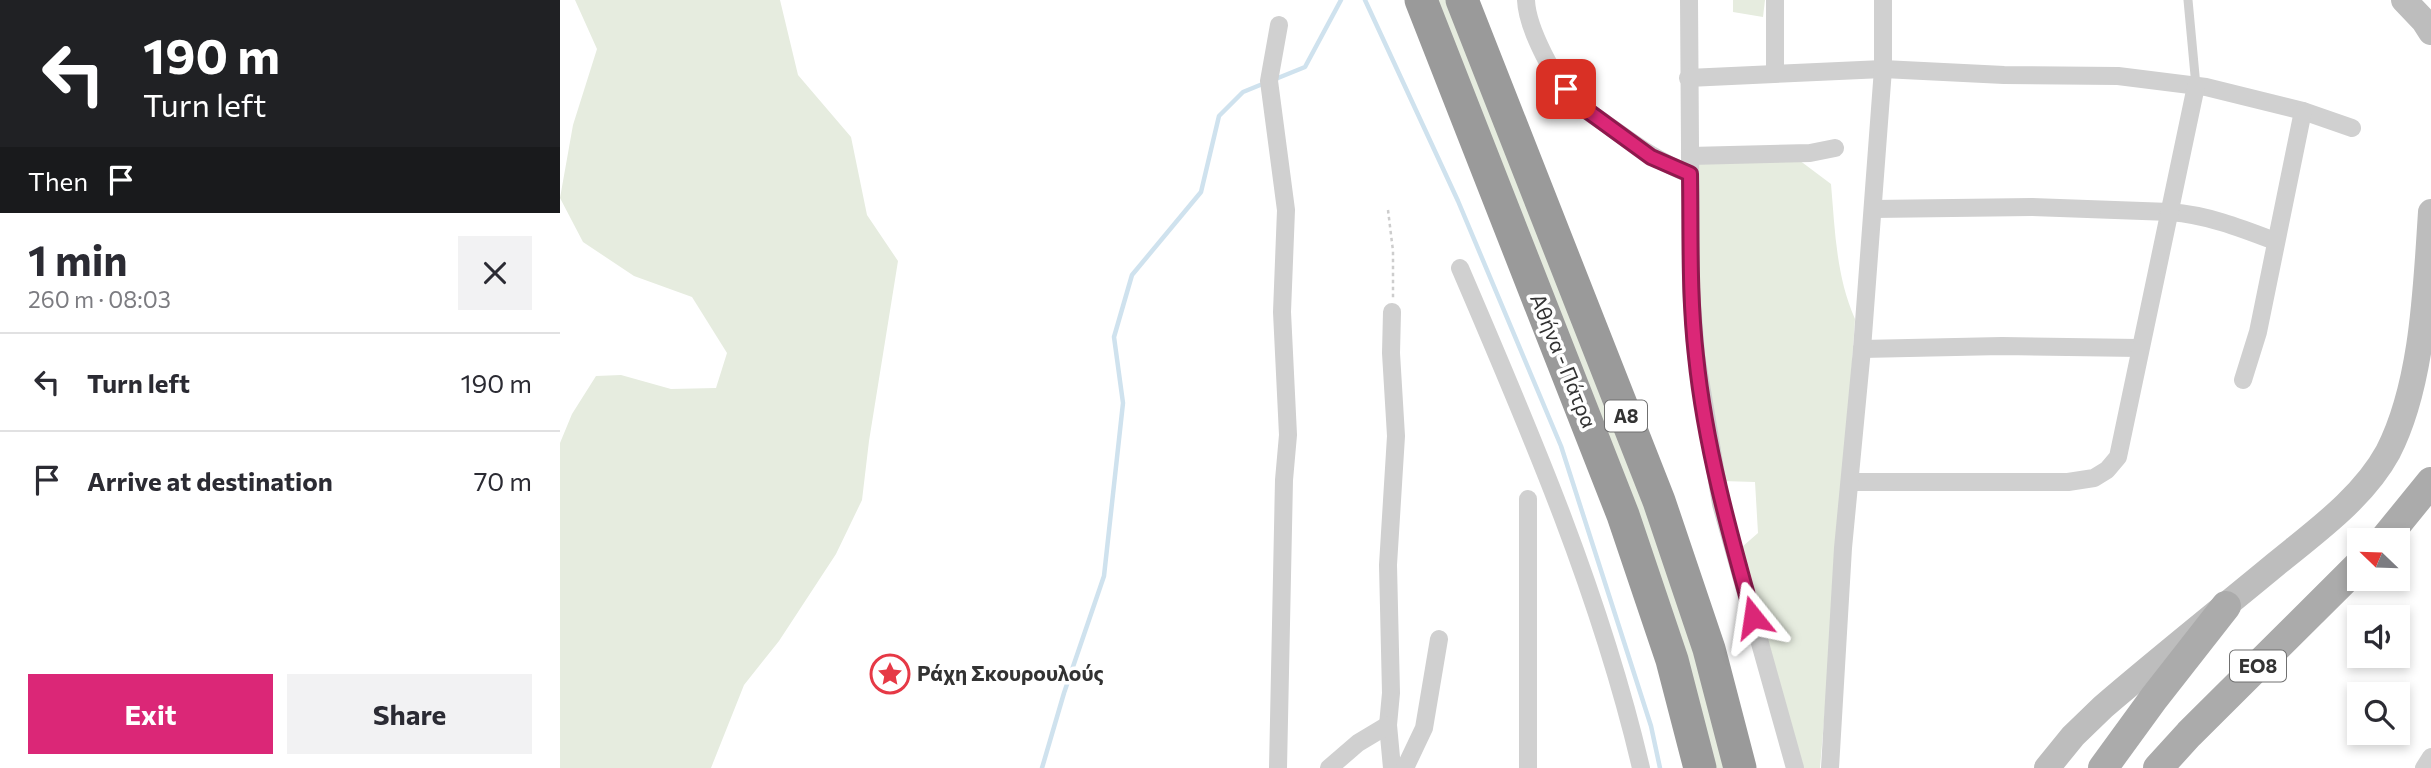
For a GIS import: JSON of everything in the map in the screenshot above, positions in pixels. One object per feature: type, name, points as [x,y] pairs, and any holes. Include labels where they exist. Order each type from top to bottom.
[{"type":"highway","name":"Αθήνα - Πάτρα","points":[[1421,0],[1623,515],[1672,660],[1700,768]]},
{"type":"highway","name":"Αθήνα - Πάτρα","points":[[1462,0],[1659,501],[1709,649],[1740,768]]},
{"type":"main road","points":[[2394,528],[2431,482]]},
{"type":"main road","name":"ΕΟ8","points":[[2158,768],[2347,577]]},
{"type":"main road","points":[[2103,768],[2226,606]]},
{"type":"street","points":[[1526,0],[1535,35],[1574,101],[1651,157],[1690,165],[1835,148]]},
{"type":"street","points":[[1689,0],[1691,291],[1701,391],[1721,504],[1795,768]]},
{"type":"street","points":[[1775,0],[1775,73]]},
{"type":"street","points":[[1830,768],[1843,548],[1851,482],[1883,69],[1883,0]]},
{"type":"street","points":[[2404,0],[2431,32]]},
{"type":"street","points":[[1278,768],[1284,480],[1288,435],[1282,346],[1286,210],[1269,81],[1279,25]]},
{"type":"street","points":[[1688,78],[1883,69],[2004,75],[2118,76],[2196,86],[2303,111],[2352,128]]},
{"type":"street","points":[[1851,482],[1926,480],[2046,484],[2094,478],[2107,470],[2118,457],[2196,86]]},
{"type":"street","points":[[2243,380],[2258,332],[2303,111]]},
{"type":"street","points":[[1873,209],[2032,207],[2170,212],[2222,221],[2275,241]]},
{"type":"street","points":[[2047,768],[2073,736],[2103,707],[2340,509],[2368,481],[2387,454],[2407,398],[2417,355],[2425,299],[2431,212]]},
{"type":"street","points":[[1460,268],[1524,420],[1585,579],[1628,712],[1641,768]]},
{"type":"street","points":[[1392,312],[1391,353],[1396,436],[1388,565],[1391,693],[1388,725],[1392,768]]},
{"type":"street","points":[[1862,349],[2002,346],[2139,348]]},
{"type":"street","points":[[1528,499],[1528,768]]},
{"type":"street","points":[[1405,768],[1424,728],[1439,639]]},
{"type":"street","points":[[1329,768],[1358,743],[1388,725]]},
{"type":"street","points":[[2424,768],[2431,757]]},
{"type":"lane","points":[[2188,0],[2196,86]]},
{"type":"path","points":[[1388,210],[1394,271],[1392,312]]},
{"type":"shaded area","points":[[575,0],[780,0],[798,75],[851,137],[867,215],[898,261],[862,500],[836,554],[779,641],[744,685],[711,768],[560,768],[560,443],[572,414],[596,376],[621,375],[671,389],[716,388],[727,353],[692,297],[634,276],[583,242],[560,198],[573,125],[597,49]]},
{"type":"shaded area","points":[[1437,0],[1447,0],[1646,507],[1695,653],[1725,768],[1716,768],[1687,656]]},
{"type":"shaded area","points":[[1733,0],[1765,0],[1763,17],[1733,12]]},
{"type":"shaded area","points":[[1799,160],[1831,184],[1840,270],[1855,319],[1820,768],[1800,768],[1742,547],[1758,533],[1755,482],[1722,481],[1702,367],[1695,252],[1698,163]]},
{"type":"waterway","points":[[1273,80],[1305,67],[1341,0]]},
{"type":"waterway","points":[[1365,0],[1458,201],[1561,446],[1651,726],[1660,768]]},
{"type":"waterway","points":[[1042,768],[1064,693],[1104,576],[1123,403],[1114,337],[1132,275],[1201,192],[1219,116],[1243,92],[1265,83]]},
{"type":"place","name":"Ράχη Σκουρουλούς","points":[[890,674]]},
{"type":"route","points":[[1566,89],[1574,101],[1651,157],[1690,174],[1691,291],[1698,373],[1721,504],[1753,617]]}]
